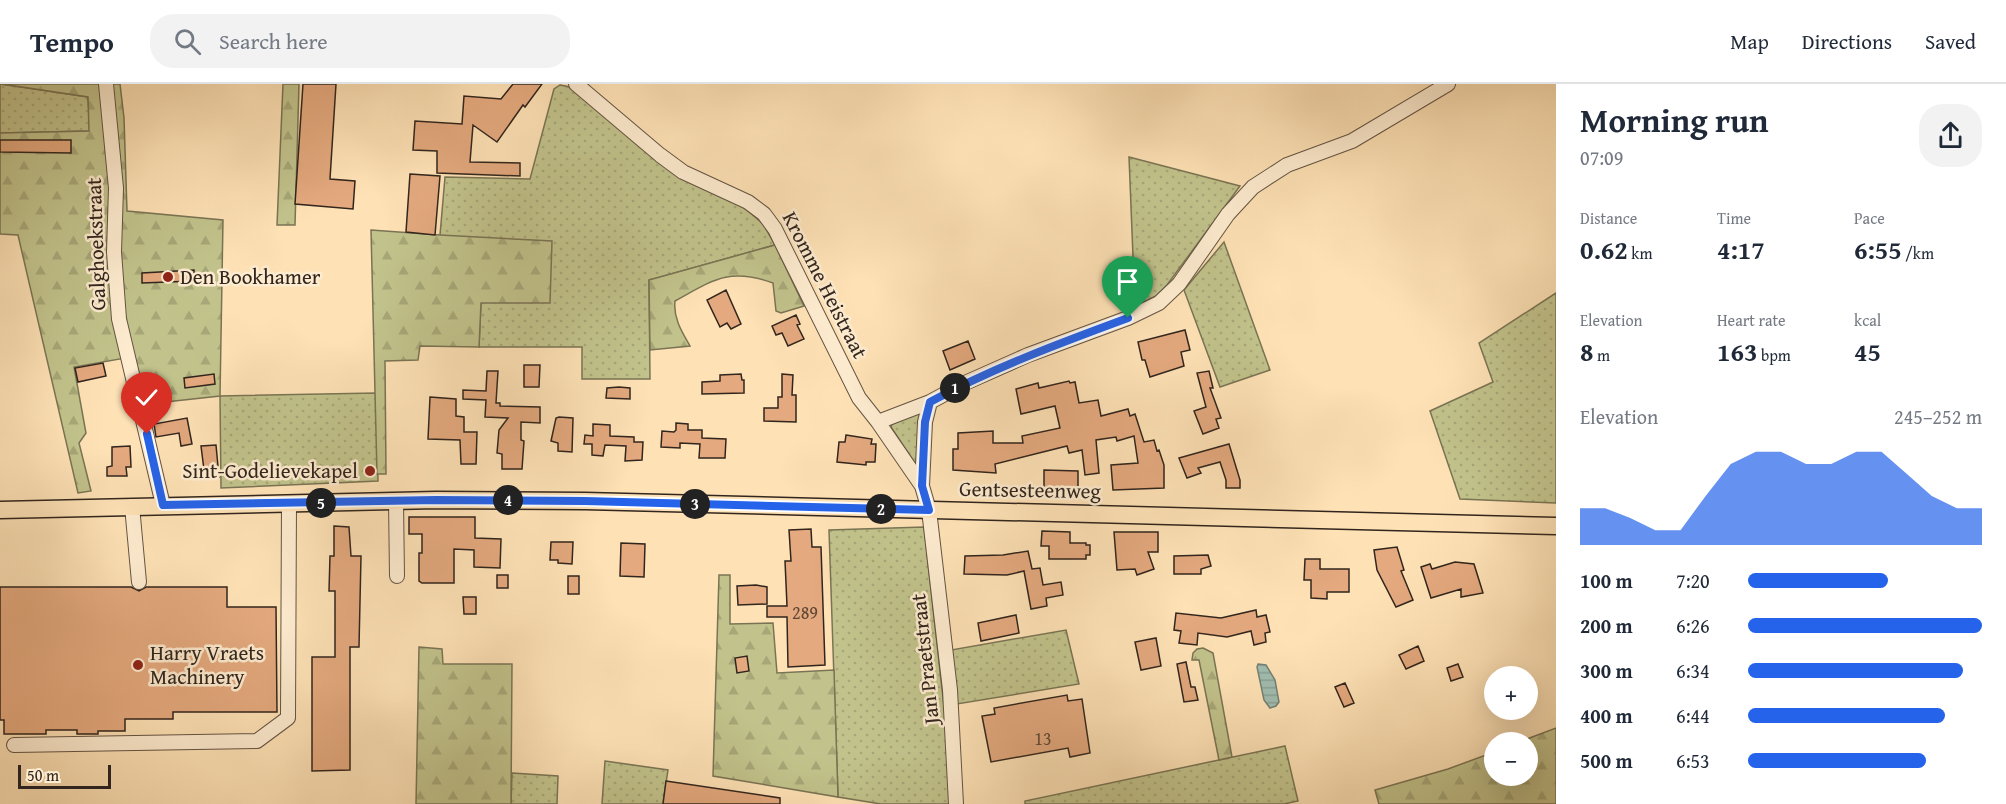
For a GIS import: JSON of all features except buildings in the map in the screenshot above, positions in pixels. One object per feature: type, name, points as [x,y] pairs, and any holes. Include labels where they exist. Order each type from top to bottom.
[{"type":"main road","name":"Gentsesteenweg","points":[[0,510],[436,500],[585,501],[1556,526]]},
{"type":"street","name":"Galghoekstraat","points":[[106,84],[116,188],[114,252],[119,319],[163,505]]},
{"type":"street","name":"Kromme Heistraat","points":[[576,84],[683,172],[724,190],[764,214],[775,229],[859,398],[922,486],[929,510]]},
{"type":"street","points":[[878,422],[930,402],[965,383],[1028,355],[1128,318],[1160,303],[1179,284],[1228,214],[1253,187],[1287,165],[1352,141],[1448,84]]},
{"type":"street","points":[[922,486],[925,422],[930,402]]},
{"type":"street","points":[[396,501],[397,576]]},
{"type":"street","points":[[14,745],[257,741],[288,718],[289,503]]},
{"type":"street","points":[[132,506],[139,582]]},
{"type":"street","name":"Jan Praetstraat","points":[[929,510],[950,690],[956,804]]},
{"type":"green space","points":[[0,84],[88,97],[90,131],[0,133]]},
{"type":"green space","points":[[2,84],[120,84],[124,118],[127,211],[223,220],[220,396],[138,405],[125,358],[74,367],[86,433],[79,443],[91,491],[78,493],[18,235],[0,234],[0,133],[89,131],[88,97]]},
{"type":"green space","points":[[283,84],[299,84],[295,225],[277,225]]},
{"type":"green space","points":[[560,85],[570,87],[644,149],[746,209],[763,224],[775,245],[649,280],[650,379],[582,379],[582,347],[479,347],[481,303],[440,235],[445,177],[530,179],[554,89]]},
{"type":"green space","points":[[1129,157],[1240,186],[1167,285],[1156,296],[1135,306]]},
{"type":"green space","points":[[371,230],[552,241],[550,303],[481,303],[479,347],[420,346],[418,360],[385,361],[386,474],[377,474]]},
{"type":"green space","points":[[1224,242],[1270,370],[1220,387],[1184,290]]},
{"type":"green space","points":[[775,245],[804,306],[781,313],[776,311],[773,283],[744,276],[722,278],[675,301],[677,319],[690,346],[650,350],[649,280]]},
{"type":"green space","points":[[1556,293],[1556,503],[1460,499],[1430,411],[1493,382],[1479,343]]},
{"type":"green space","points":[[376,393],[378,481],[221,488],[220,396]]},
{"type":"green space","points":[[918,413],[920,415],[917,466],[891,427],[892,424]]},
{"type":"green space","points":[[924,527],[949,752],[951,804],[881,804],[838,797],[829,530]]},
{"type":"green space","points":[[719,575],[730,575],[730,624],[773,623],[777,673],[834,670],[838,797],[713,776]]},
{"type":"green space","points":[[1066,630],[1079,684],[957,704],[951,650]]},
{"type":"green space","points":[[419,647],[442,649],[443,664],[512,664],[511,804],[416,804]]},
{"type":"green space","points":[[1203,648],[1213,653],[1232,757],[1219,760],[1199,660],[1192,660],[1193,653]]},
{"type":"green space","points":[[1556,728],[1556,804],[1379,804],[1375,790],[1448,769],[1484,756],[1484,786],[1538,786],[1538,735]]},
{"type":"green space","points":[[1285,746],[1298,801],[1284,804],[1025,804],[1025,801]]},
{"type":"green space","points":[[605,761],[668,770],[663,803],[665,804],[602,804]]},
{"type":"green space","points":[[512,773],[558,776],[557,804],[511,804]]},
{"type":"shaded area","points":[[1258,664],[1266,665],[1275,680],[1279,702],[1276,706],[1270,708],[1264,700]]},
{"type":"place","name":"Den Bookhamer","points":[[168,277]]},
{"type":"place","name":"Sint-Godelievekapel","points":[[370,471]]},
{"type":"place","name":"Harry Vraets Machinery","points":[[138,665]]},
{"type":"route","points":[[147,434],[163,505],[436,500],[585,501],[929,510],[922,486],[925,422],[930,402],[965,383],[1028,355],[1128,318]]}]
